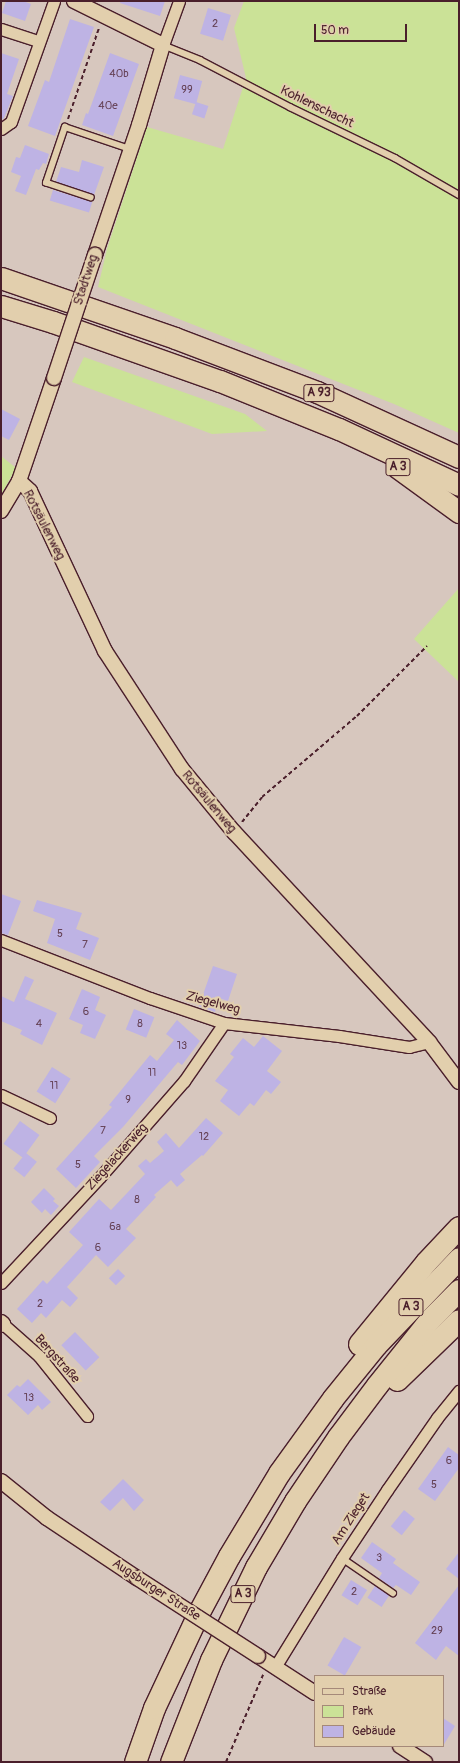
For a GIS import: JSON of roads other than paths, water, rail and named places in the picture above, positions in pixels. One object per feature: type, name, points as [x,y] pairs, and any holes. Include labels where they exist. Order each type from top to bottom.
[{"type":"highway","name":"A 93","points":[[1,278],[175,338],[317,392],[459,457]]},
{"type":"highway","name":"A 93","points":[[1,306],[53,322],[220,381],[339,429],[459,484]]},
{"type":"highway","name":"A 3","points":[[339,429],[419,482],[459,512]]},
{"type":"highway","name":"A 3","points":[[426,1262],[433,1245],[459,1217]]},
{"type":"highway","name":"A 3","points":[[333,1398],[337,1375],[362,1341],[426,1262],[459,1227]]},
{"type":"highway","name":"A 3","points":[[135,1762],[154,1708],[203,1603],[229,1556],[279,1473],[333,1398],[376,1345],[459,1258]]},
{"type":"highway","name":"A 3","points":[[171,1762],[211,1660],[256,1567],[295,1501],[338,1437],[430,1319],[459,1290]]},
{"type":"highway","points":[[338,1437],[370,1413],[403,1373],[459,1320]]},
{"type":"street","points":[[1,128],[11,122],[54,1]]},
{"type":"street","points":[[74,1],[163,45],[179,1]]},
{"type":"street","points":[[1,29],[39,41]]},
{"type":"street","name":"Stadtweg","points":[[1,511],[19,481],[95,255],[163,45]]},
{"type":"street","name":"Rotsäulenweg","points":[[19,481],[30,491],[105,651],[182,769],[234,832],[429,1042],[459,1082]]},
{"type":"street","name":"Ziegelweg","points":[[1,940],[150,998],[224,1023],[339,1036],[409,1047],[429,1042]]},
{"type":"street","name":"Ziegelackerweg","points":[[1,1283],[100,1177],[184,1081],[224,1023]]},
{"type":"street","points":[[1,1095],[50,1118]]},
{"type":"street","name":"Bergstraße","points":[[2,1324],[39,1356],[87,1416]]},
{"type":"street","name":"Am Zieget","points":[[267,1662],[342,1558],[432,1425],[459,1391]]},
{"type":"street","name":"Augsburger Straße","points":[[1,1481],[47,1518],[137,1578],[314,1691]]},
{"type":"street","points":[[402,1747],[425,1762]]},
{"type":"lane","name":"Kohlenschacht","points":[[163,45],[200,60],[290,107],[395,158],[459,195]]},
{"type":"lane","points":[[91,198],[46,183],[65,127],[130,149]]},
{"type":"lane","points":[[342,1558],[393,1593]]}]
